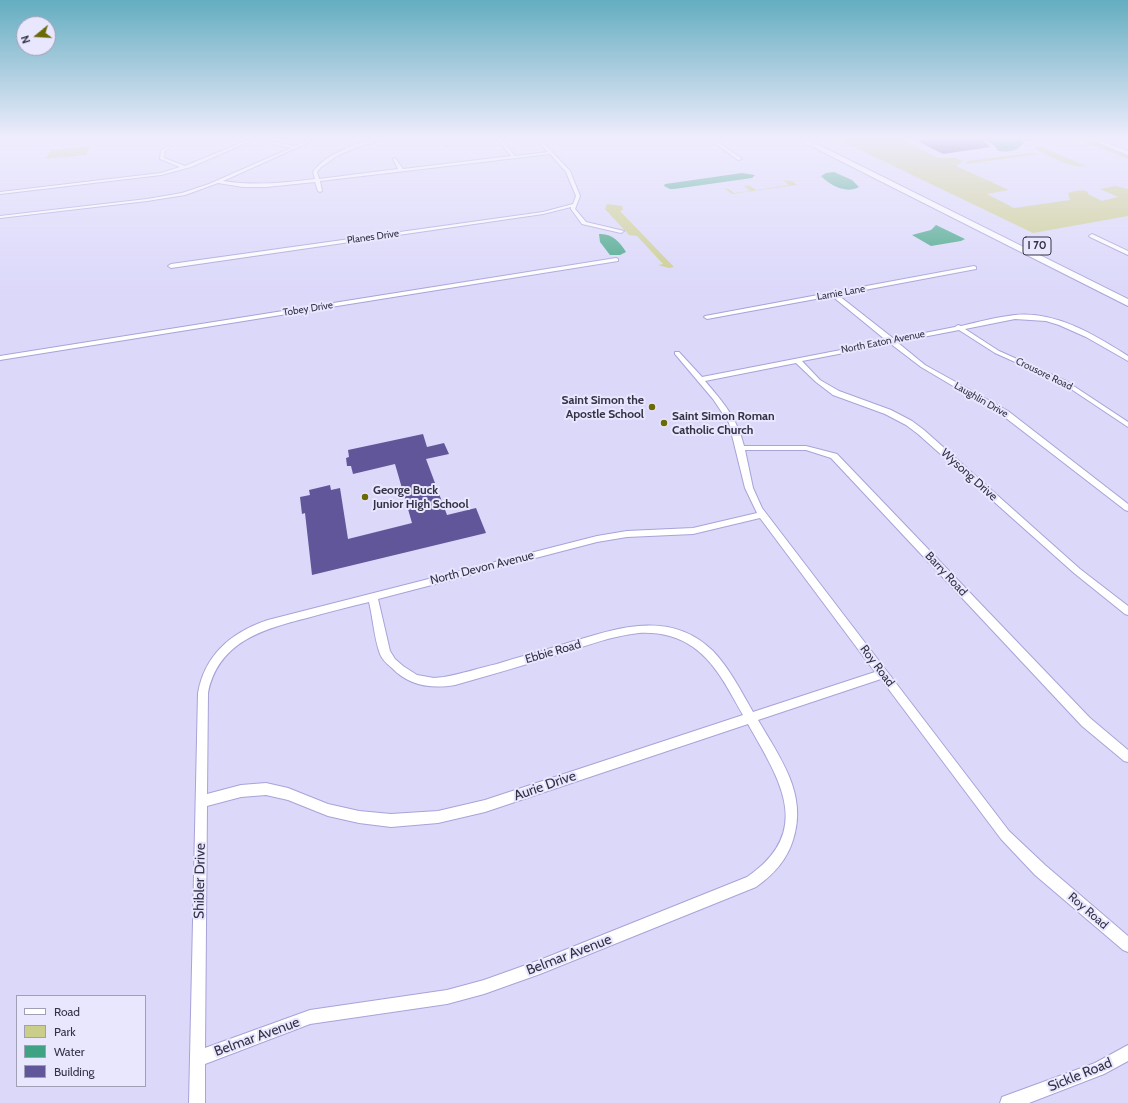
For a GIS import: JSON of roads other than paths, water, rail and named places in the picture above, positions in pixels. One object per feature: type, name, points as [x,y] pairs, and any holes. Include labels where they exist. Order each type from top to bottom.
[{"type":"highway","name":"I 70","points":[[901,190],[1128,303]]},
{"type":"highway","name":"I 70","points":[[946,201],[1056,256]]},
{"type":"street","points":[[0,193],[23,190]]},
{"type":"street","points":[[0,217],[160,198],[193,190]]},
{"type":"street","points":[[576,190],[578,196],[573,207],[584,223],[621,231]]},
{"type":"street","name":"Planes Drive","points":[[171,266],[543,213],[573,207]]},
{"type":"street","points":[[1092,236],[1128,253]]},
{"type":"street","name":"Tobey Drive","points":[[0,358],[616,260]]},
{"type":"street","name":"Larnie Lane","points":[[707,317],[974,268]]},
{"type":"street","name":"Laughlin Drive","points":[[833,294],[923,366],[1005,413],[1128,508]]},
{"type":"street","name":"North Eaton Avenue","points":[[699,380],[1018,316],[1039,318],[1068,326],[1084,333],[1128,359]]},
{"type":"street","name":"Crousore Road","points":[[958,327],[996,352],[1064,382],[1128,425]]},
{"type":"street","name":"Roy Road","points":[[677,353],[730,418],[740,448],[749,490],[762,515],[882,674],[1005,835],[1040,870],[1128,945]]},
{"type":"street","name":"Wysong Drive","points":[[797,360],[818,381],[832,391],[853,401],[895,415],[920,432],[1076,571],[1128,611]]},
{"type":"street","name":"Barry Road","points":[[740,448],[806,448],[834,456],[1086,722],[1128,757]]},
{"type":"street","name":"North Devon Avenue","points":[[216,662],[230,646],[258,628],[373,596],[605,537],[632,533],[693,531],[762,515]]},
{"type":"street","name":"Ebbie Road","points":[[373,596],[386,653],[389,660],[403,673],[421,681],[437,683],[452,681],[627,631],[657,629],[682,636],[705,649],[722,668],[750,717]]},
{"type":"street","name":"Shibler Drive","points":[[196,1103],[204,689],[206,680],[216,662]]},
{"type":"street","name":"Aurie Drive","points":[[201,802],[236,792],[268,789],[289,795],[336,813],[360,818],[403,820],[441,817],[485,806],[882,674]]},
{"type":"street","name":"Belmar Avenue","points":[[197,1059],[310,1017],[447,996],[480,988],[548,964],[757,879],[771,868],[778,859],[787,843],[792,820],[789,790],[780,768],[750,717]]},
{"type":"street","name":"Sickle Road","points":[[1008,1103],[1099,1069],[1128,1053]]},
{"type":"water","points":[[936,225],[965,239],[931,246],[912,235],[931,230]]},
{"type":"water","points":[[599,234],[608,235],[615,239],[626,252],[620,255],[610,255],[600,242]]},
{"type":"place","name":"Saint Simon the Apostle School","points":[[652,407]]},
{"type":"place","name":"Saint Simon Roman Catholic Church","points":[[664,423]]},
{"type":"place","name":"George Buck Junior High School","points":[[365,497]]}]
